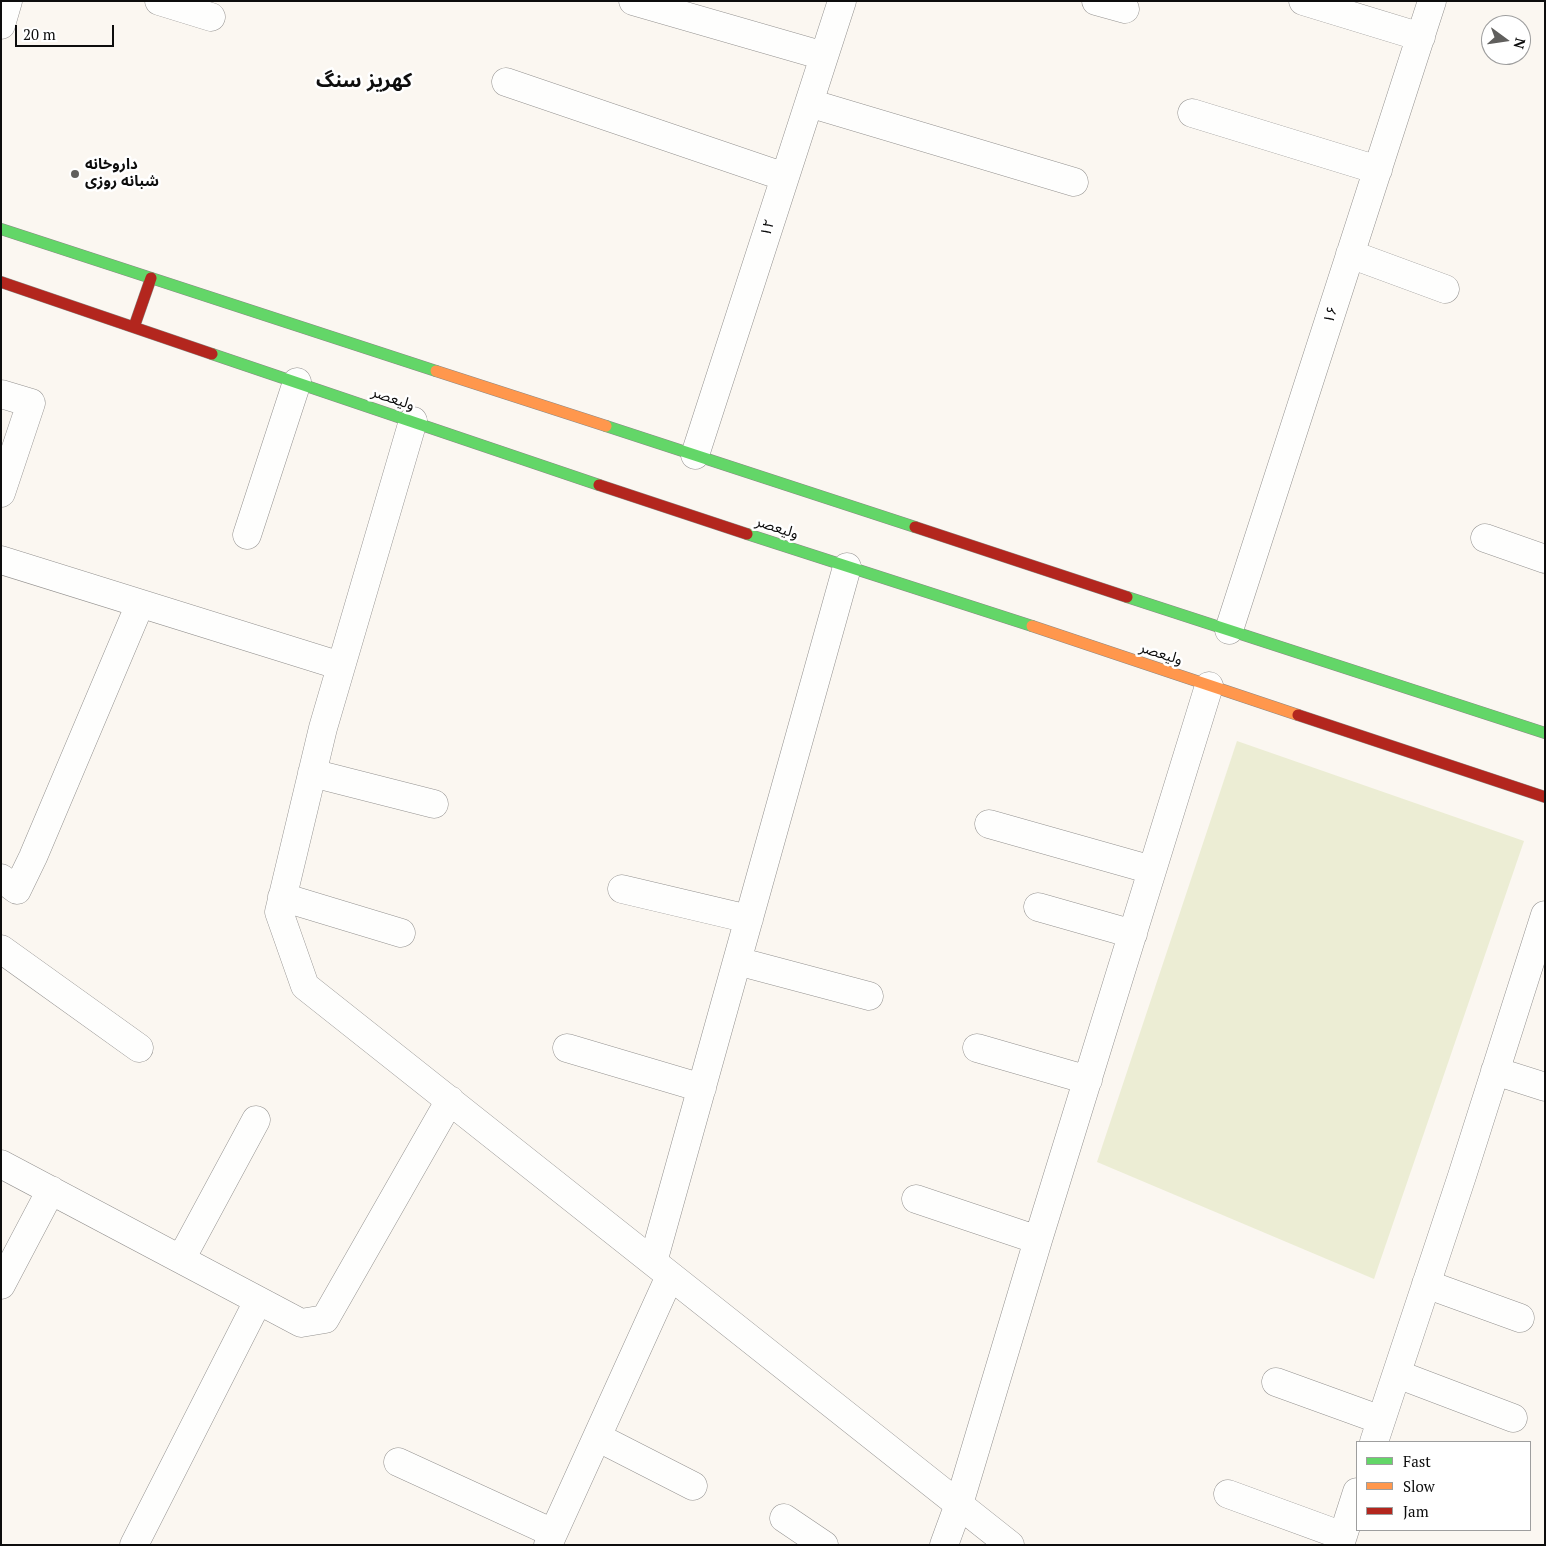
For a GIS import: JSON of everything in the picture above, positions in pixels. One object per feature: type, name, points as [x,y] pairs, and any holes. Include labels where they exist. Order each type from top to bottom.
[{"type":"main road","points":[[1,229],[1545,733]]},
{"type":"main road","points":[[134,326],[152,278]]},
{"type":"main road","name":"ولیعصر","points":[[1,282],[847,567],[929,592],[1545,797]]},
{"type":"street","points":[[1,25],[8,1]]},
{"type":"street","points":[[160,1],[211,17]]},
{"type":"street","points":[[633,1],[824,56]]},
{"type":"street","name":"۱۲","points":[[694,455],[842,1]]},
{"type":"street","points":[[1096,1],[1126,9]]},
{"type":"street","points":[[1303,1],[1421,37]]},
{"type":"street","name":"۱۶","points":[[1229,630],[1432,1]]},
{"type":"street","points":[[506,82],[785,177]]},
{"type":"street","points":[[809,103],[1074,182]]},
{"type":"street","points":[[1192,112],[1378,170]]},
{"type":"street","points":[[1350,254],[1445,289]]},
{"type":"street","points":[[246,535],[297,382]]},
{"type":"street","points":[[1,394],[31,402],[1,493]]},
{"type":"street","points":[[413,421],[323,728],[279,912],[305,986],[1010,1545]]},
{"type":"street","points":[[1484,538],[1545,558]]},
{"type":"street","points":[[1,560],[341,666]]},
{"type":"street","points":[[398,1462],[551,1541],[596,1437],[661,1269],[702,1088],[847,567]]},
{"type":"street","points":[[1,878],[17,890],[33,857],[140,604]]},
{"type":"street","points":[[944,1545],[959,1504],[1038,1240],[1209,686]]},
{"type":"street","points":[[312,773],[434,804]]},
{"type":"street","points":[[989,824],[1152,870]]},
{"type":"street","points":[[622,889],[749,919]]},
{"type":"street","points":[[282,897],[401,933]]},
{"type":"street","points":[[1038,907],[1132,934]]},
{"type":"street","points":[[1276,1382],[1378,1431],[1495,1071],[1536,970],[1545,915]]},
{"type":"street","points":[[1,949],[139,1048]]},
{"type":"street","points":[[737,961],[869,996]]},
{"type":"street","points":[[567,1048],[702,1088]]},
{"type":"street","points":[[977,1048],[1088,1080]]},
{"type":"street","points":[[1495,1071],[1545,1087]]},
{"type":"street","points":[[1,1164],[301,1323],[325,1319],[450,1100]]},
{"type":"street","points":[[181,1259],[256,1120]]},
{"type":"street","points":[[1,1285],[51,1190]]},
{"type":"street","points":[[916,1199],[1038,1240]]},
{"type":"street","points":[[1426,1284],[1520,1318]]},
{"type":"street","points":[[134,1545],[258,1301]]},
{"type":"street","points":[[1397,1374],[1513,1418]]},
{"type":"street","points":[[596,1437],[693,1486]]},
{"type":"street","points":[[1228,1494],[1341,1540],[1356,1495]]},
{"type":"street","points":[[784,1518],[824,1545]]},
{"type":"green space","points":[[1237,741],[1524,841],[1374,1279],[1097,1162]]},
{"type":"traffic: fast","points":[[1,229],[436,371]]},
{"type":"traffic: fast","points":[[212,354],[599,485]]},
{"type":"traffic: fast","points":[[606,426],[915,527]]},
{"type":"traffic: fast","points":[[747,534],[1032,626]]},
{"type":"traffic: fast","points":[[1127,597],[1545,733]]},
{"type":"traffic: slow","points":[[436,371],[606,426]]},
{"type":"traffic: slow","points":[[1032,626],[1298,715]]},
{"type":"traffic: jam","points":[[134,327],[151,278]]},
{"type":"traffic: jam","points":[[1,282],[212,354]]},
{"type":"traffic: jam","points":[[599,485],[747,534]]},
{"type":"traffic: jam","points":[[915,527],[1127,597]]},
{"type":"traffic: jam","points":[[1298,715],[1545,797]]},
{"type":"place","name":"داروخانه شبانه روزی","points":[[75,174]]},
{"type":"district","name":"کهریز سنگ","points":[[364,81]]}]
